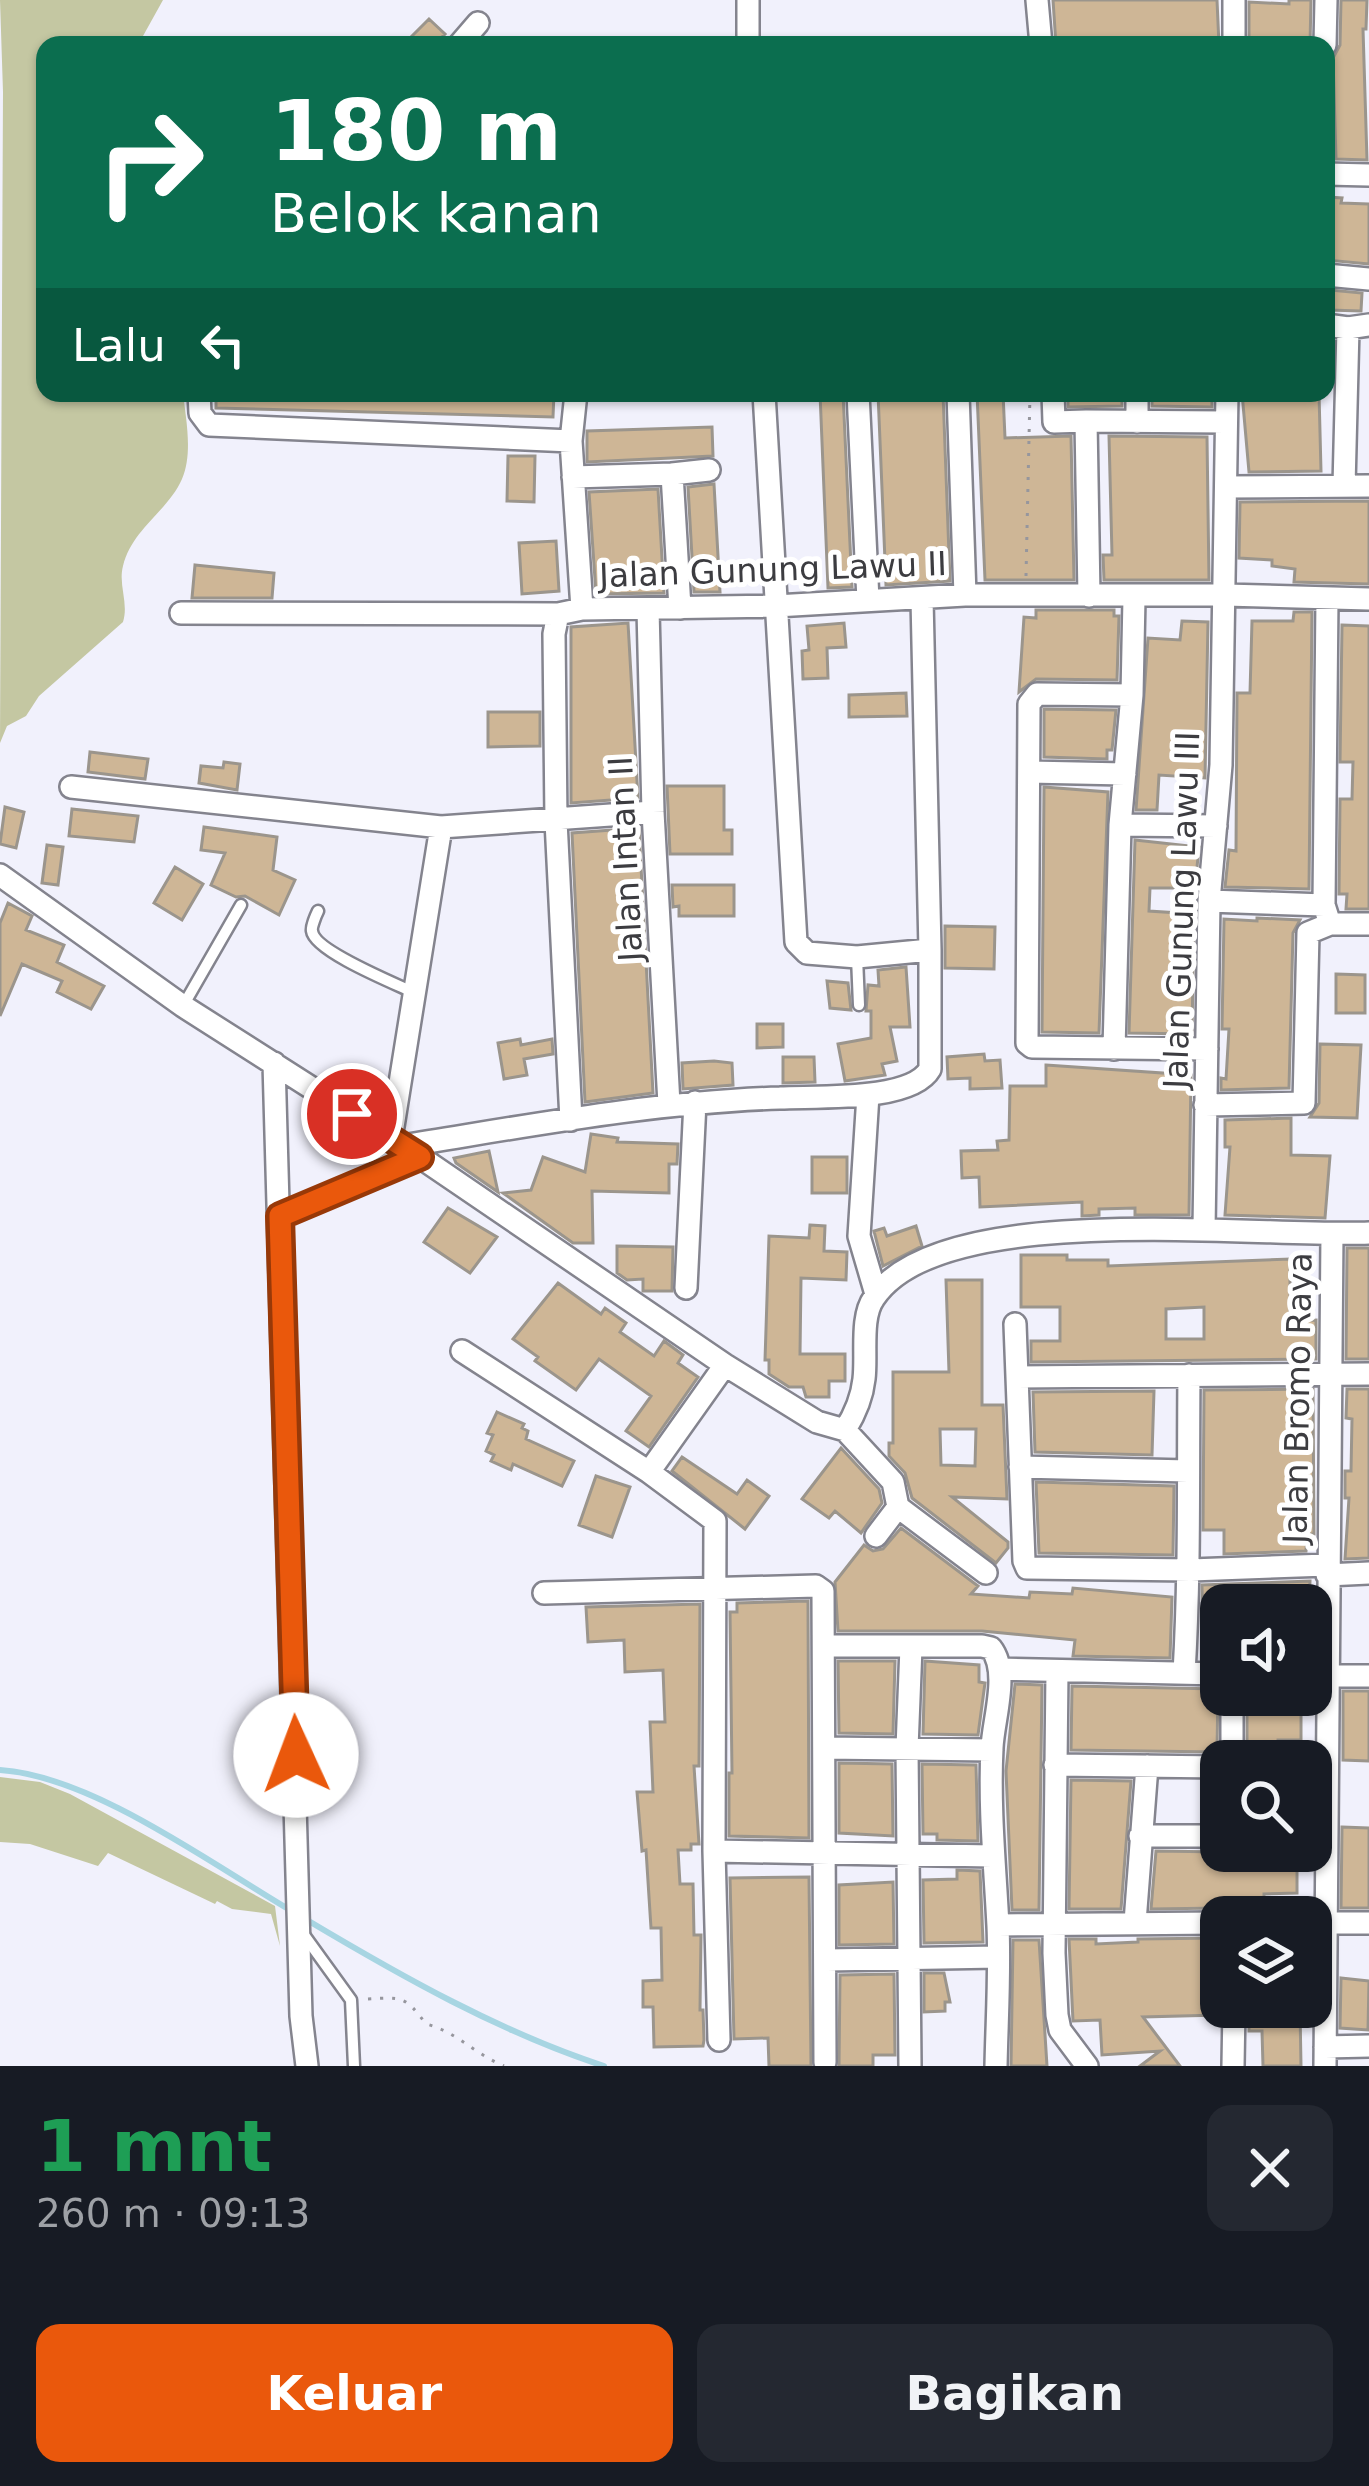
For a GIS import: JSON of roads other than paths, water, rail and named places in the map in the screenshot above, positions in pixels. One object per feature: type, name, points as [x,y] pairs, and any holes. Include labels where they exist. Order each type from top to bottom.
[{"type":"street","points":[[748,0],[748,36]]},
{"type":"street","points":[[1037,0],[1040,36]]},
{"type":"street","points":[[1234,0],[1234,36]]},
{"type":"street","points":[[1325,36],[1326,0]]},
{"type":"street","points":[[467,36],[478,23]]},
{"type":"street","points":[[1335,174],[1369,175]]},
{"type":"street","points":[[1335,276],[1369,279]]},
{"type":"street","points":[[1344,486],[1348,326]]},
{"type":"street","points":[[199,402],[200,413],[209,425],[571,441]]},
{"type":"street","points":[[576,402],[571,441],[582,609]]},
{"type":"street","points":[[765,402],[796,942],[807,953],[857,956],[930,950]]},
{"type":"street","points":[[858,402],[868,600]]},
{"type":"street","points":[[958,402],[965,595]]},
{"type":"street","points":[[1053,402],[1054,422],[1226,422]]},
{"type":"street","points":[[1137,402],[1137,422]]},
{"type":"street","name":"Jalan Gunung Lawu III","points":[[1204,1228],[1209,902],[1225,595],[1227,402]]},
{"type":"street","points":[[1087,421],[1089,596]]},
{"type":"street","points":[[573,477],[709,470]]},
{"type":"street","points":[[672,474],[680,608]]},
{"type":"street","points":[[1227,487],[1369,486]]},
{"type":"street","name":"Jalan Gunung Lawu II","points":[[181,613],[558,614],[582,609],[776,606],[965,595],[1369,599]]},
{"type":"street","points":[[1114,1049],[1120,824],[1132,695],[1134,598]]},
{"type":"street","points":[[1205,1105],[1302,1105],[1306,1100],[1308,933],[1320,912],[1327,598]]},
{"type":"street","points":[[280,1216],[404,1147],[669,1105],[868,1095],[918,1084],[930,1069],[922,599]]},
{"type":"street","name":"Jalan Intan II","points":[[648,609],[669,1105]]},
{"type":"street","points":[[558,614],[554,634],[556,821],[571,1120]]},
{"type":"street","points":[[1132,695],[1037,694],[1032,698],[1027,1043],[1032,1047],[1208,1049]]},
{"type":"street","points":[[1029,772],[1125,774]]},
{"type":"street","points":[[71,787],[441,827],[653,812]]},
{"type":"street","points":[[1120,824],[1216,826]]},
{"type":"street","points":[[404,1147],[415,993],[441,827]]},
{"type":"street","points":[[0,875],[183,1006],[404,1147],[725,1365],[817,1422],[845,1430],[893,1482],[898,1507],[986,1573]]},
{"type":"street","points":[[1209,902],[1320,912],[1369,924]]},
{"type":"street","points":[[274,1064],[301,2016],[307,2066]]},
{"type":"street","points":[[868,1095],[859,1236],[876,1294]]},
{"type":"street","points":[[686,1288],[695,1102]]},
{"type":"street","points":[[845,1430],[860,1401],[869,1304],[896,1272],[919,1261],[1010,1236],[1204,1228],[1369,1232]]},
{"type":"street","name":"Jalan Bromo Raya","points":[[1326,1584],[1332,1234]]},
{"type":"street","points":[[1015,1324],[1024,1561],[1028,1568],[1369,1574]]},
{"type":"street","points":[[463,1351],[649,1472],[715,1521],[719,2040]]},
{"type":"street","points":[[649,1472],[725,1365]]},
{"type":"street","points":[[1017,1377],[1369,1374]]},
{"type":"street","points":[[1184,1673],[1191,1570],[1189,1375]]},
{"type":"street","points":[[1020,1467],[1188,1471]]},
{"type":"street","points":[[876,1536],[898,1507]]},
{"type":"street","points":[[544,1593],[820,1587],[825,2062]]},
{"type":"street","points":[[824,1646],[991,1648],[999,1669],[992,1750],[997,2066]]},
{"type":"street","points":[[910,2066],[907,1748],[911,1647]]},
{"type":"street","points":[[999,1669],[1200,1673]]},
{"type":"street","points":[[1057,1671],[1060,2030],[1088,2066]]},
{"type":"street","points":[[1332,1676],[1369,1676]]},
{"type":"street","points":[[824,1748],[992,1750]]},
{"type":"street","points":[[1055,1765],[1200,1767]]},
{"type":"street","points":[[1135,1922],[1147,1766]]},
{"type":"street","points":[[1140,1836],[1200,1836]]},
{"type":"street","points":[[714,1851],[992,1856]]},
{"type":"street","points":[[998,1925],[1056,1929],[1200,1923]]},
{"type":"street","points":[[1332,1923],[1369,1923]]},
{"type":"street","points":[[826,1960],[998,1957]]},
{"type":"street","points":[[1234,2028],[1234,2066]]},
{"type":"street","points":[[1325,2056],[1369,2046]]},
{"type":"lane","points":[[183,1006],[241,905]]},
{"type":"lane","points":[[318,911],[312,928],[316,940],[349,962],[415,993]]},
{"type":"lane","points":[[857,956],[859,1005]]},
{"type":"lane","points":[[300,1930],[348,1996],[354,2019],[354,2066]]},
{"type":"waterway","points":[[0,1770],[36,1776],[111,1805],[290,1910]]},
{"type":"waterway","points":[[307,1920],[489,2020],[604,2066]]}]
